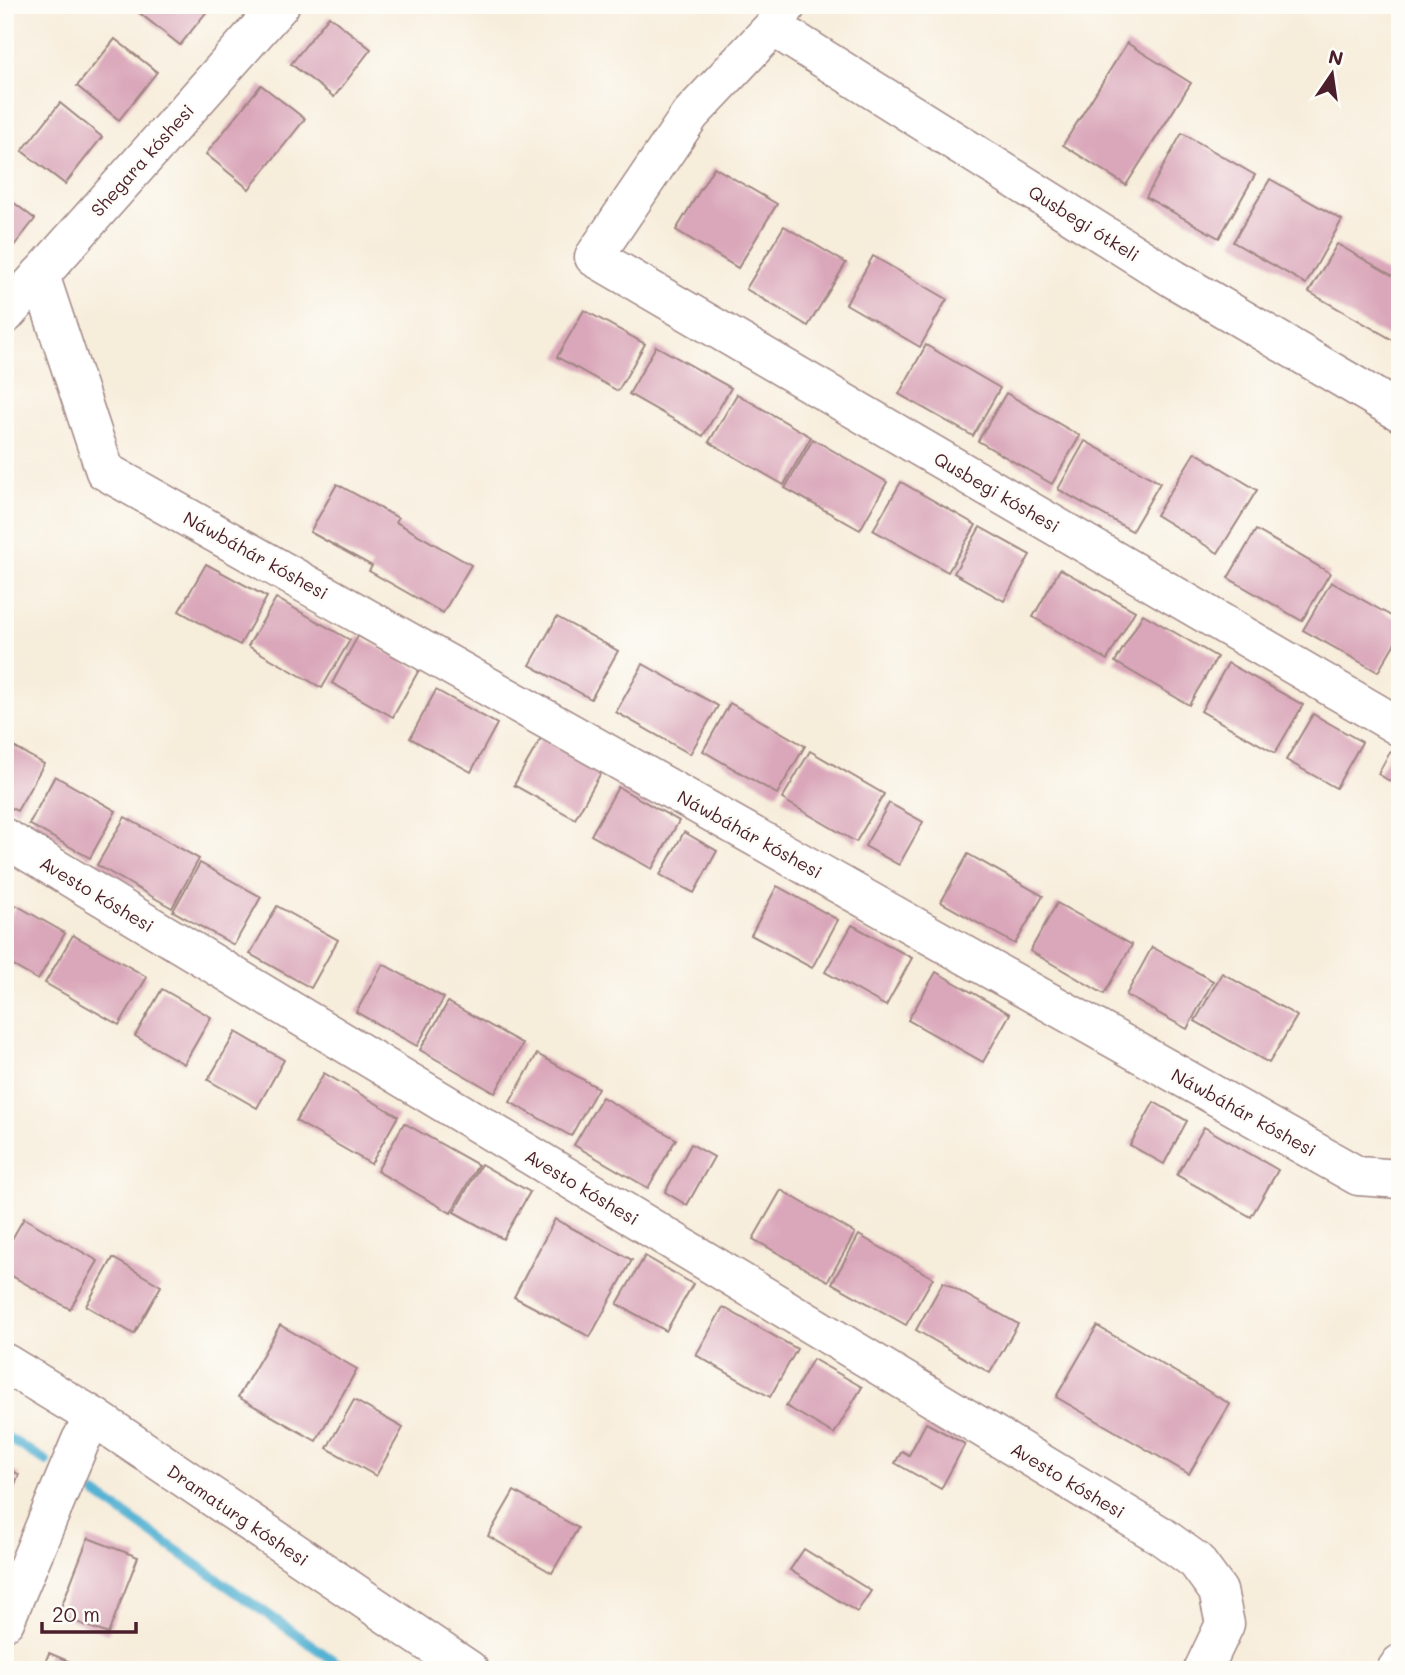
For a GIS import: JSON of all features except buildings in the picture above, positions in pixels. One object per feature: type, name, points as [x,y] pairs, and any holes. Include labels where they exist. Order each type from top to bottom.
[{"type":"street","name":"Shegara kóshesi","points":[[5,315],[280,5]]},
{"type":"street","name":"Qusbegi kóshesi","points":[[780,16],[690,115],[594,257],[1400,727]]},
{"type":"street","name":"Qusbegi ótkeli","points":[[780,16],[1174,279],[1400,412]]},
{"type":"street","name":"Náwbáhár kóshesi","points":[[40,275],[105,471],[1358,1176],[1400,1180]]},
{"type":"street","name":"Avesto kóshesi","points":[[5,838],[1160,1535],[1196,1561],[1218,1591],[1225,1624],[1203,1670]]},
{"type":"street","name":"Dramaturg kóshesi","points":[[5,1363],[94,1417],[469,1670]]},
{"type":"street","points":[[5,1621],[81,1440],[94,1417]]},
{"type":"street","points":[[1396,1670],[1400,1664]]},
{"type":"waterway","points":[[5,1436],[46,1461]]},
{"type":"waterway","points":[[96,1494],[347,1670]]}]
